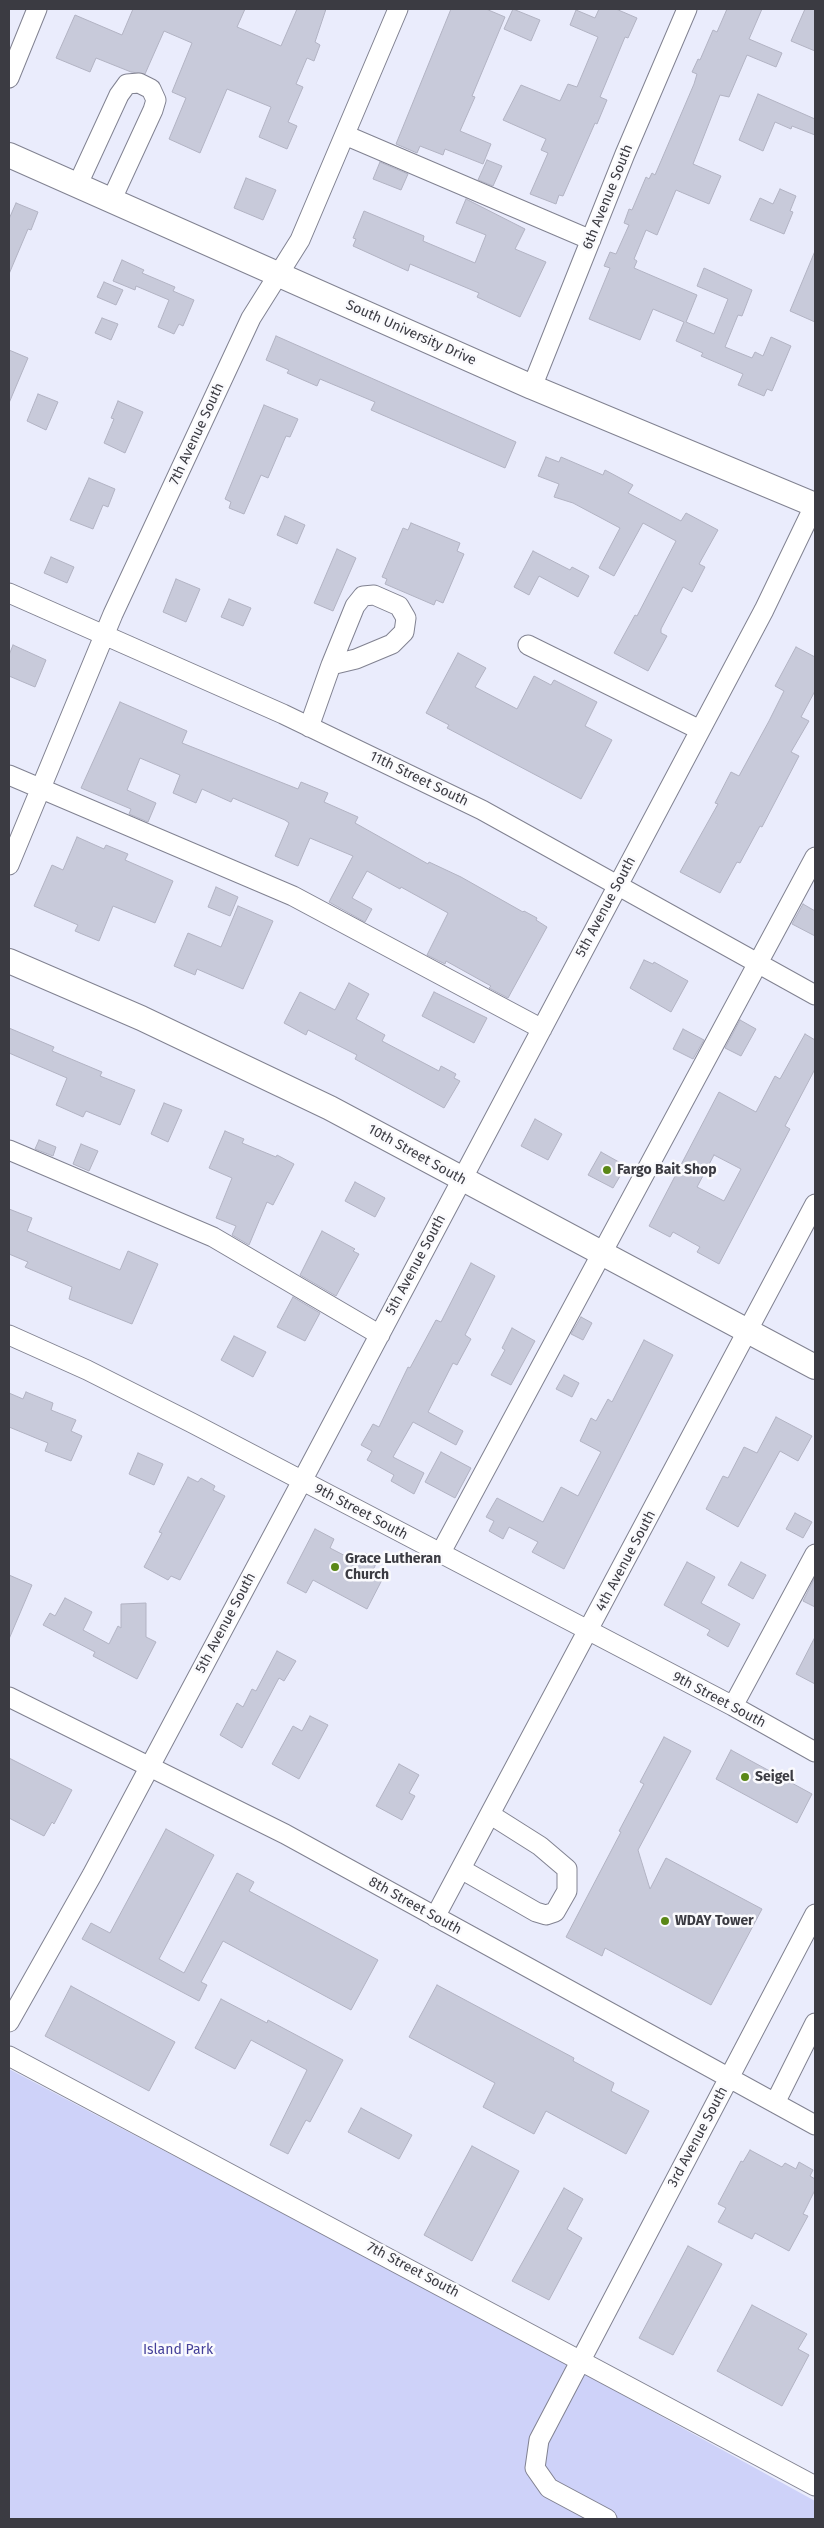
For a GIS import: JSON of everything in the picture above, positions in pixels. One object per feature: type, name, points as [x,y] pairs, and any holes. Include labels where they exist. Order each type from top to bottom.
[{"type":"main road","name":"South University Drive","points":[[9,155],[532,387],[815,505]]},
{"type":"main road","name":"10th Street South","points":[[9,961],[248,1067],[330,1108],[602,1255],[815,1367]]},
{"type":"street","points":[[9,78],[37,9]]},
{"type":"street","name":"7th Avenue South","points":[[9,865],[104,636],[251,318],[300,240],[398,9]]},
{"type":"street","name":"6th Avenue South","points":[[532,387],[687,9]]},
{"type":"street","points":[[77,186],[119,95],[127,84],[139,83],[151,90],[156,100],[154,110],[111,201]]},
{"type":"street","points":[[345,135],[591,240]]},
{"type":"street","name":"5th Avenue South","points":[[9,2022],[92,1874],[380,1335],[764,610],[815,505]]},
{"type":"street","name":"11th Street South","points":[[9,593],[309,727],[482,810],[619,884],[815,995]]},
{"type":"street","points":[[528,645],[700,730]]},
{"type":"street","points":[[309,727],[331,665]]},
{"type":"street","points":[[9,775],[293,896],[542,1029]]},
{"type":"street","points":[[440,1554],[815,857]]},
{"type":"street","points":[[9,1150],[213,1237],[380,1335]]},
{"type":"street","name":"4th Avenue South","points":[[435,1917],[815,1204]]},
{"type":"street","name":"9th Street South","points":[[9,1335],[87,1370],[302,1481],[733,1706],[815,1752]]},
{"type":"street","points":[[733,1706],[815,1554]]},
{"type":"street","name":"8th Street South","points":[[9,1697],[285,1834],[815,2125]]},
{"type":"street","points":[[461,1869],[536,1912],[546,1915],[555,1912],[567,1891],[567,1869],[540,1846],[491,1815]]},
{"type":"street","name":"3rd Avenue South","points":[[607,2519],[549,2488],[535,2468],[538,2440],[815,1914]]},
{"type":"street","points":[[775,2103],[815,2023]]},
{"type":"street","name":"7th Street South","points":[[9,2056],[815,2486]]},
{"type":"green space","name":"Island Park","points":[[9,2069],[532,2345],[815,2501],[815,2519],[9,2519]]},
{"type":"building","points":[[133,9],[245,9],[237,27],[281,46],[297,9],[326,9],[315,42],[320,45],[314,61],[307,58],[296,84],[303,87],[288,122],[297,126],[287,149],[259,137],[271,107],[227,89],[200,153],[169,139],[186,98],[172,92],[192,43],[164,31],[145,74],[131,72],[96,58],[90,72],[56,58],[75,15],[122,35]]},
{"type":"building","points":[[451,9],[486,9],[505,17],[472,96],[475,97],[460,131],[491,144],[483,164],[445,149],[443,155],[420,146],[417,153],[396,144]]},
{"type":"building","points":[[513,9],[540,20],[531,41],[504,29]]},
{"type":"building","points":[[599,9],[616,9],[637,18],[628,38],[625,37],[600,97],[607,100],[597,124],[595,123],[563,196],[559,195],[556,204],[530,194],[548,153],[541,150],[546,139],[503,120],[521,85],[560,101],[568,84],[577,87],[598,37],[570,25],[576,10],[595,18]]},
{"type":"building","points":[[727,9],[762,9],[749,39],[782,53],[776,67],[747,55],[729,97],[720,95],[693,164],[721,176],[709,204],[676,190],[657,235],[646,230],[634,259],[637,261],[634,268],[697,295],[686,322],[714,334],[728,299],[697,286],[704,268],[752,290],[742,316],[738,315],[725,347],[752,358],[755,352],[763,356],[771,337],[791,346],[772,391],[767,389],[764,396],[738,385],[743,374],[701,356],[703,353],[676,341],[684,322],[653,309],[640,340],[589,319],[610,268],[604,266],[610,252],[616,254],[629,225],[624,223],[629,209],[632,210],[646,177],[649,179],[652,173],[655,175],[694,84],[697,74],[692,72],[698,59],[700,60],[713,30],[717,32]]},
{"type":"building","points":[[805,9],[815,9],[815,51],[791,41]]},
{"type":"building","points":[[758,94],[815,119],[815,135],[792,126],[791,129],[775,122],[763,151],[739,140]]},
{"type":"building","points":[[487,160],[502,166],[493,186],[478,180]]},
{"type":"building","points":[[380,162],[408,174],[401,190],[373,179]]},
{"type":"building","points":[[246,178],[276,190],[263,220],[234,208]]},
{"type":"building","points":[[780,189],[796,196],[790,211],[793,212],[784,234],[750,220],[760,198],[773,204]]},
{"type":"building","points":[[466,199],[525,229],[515,249],[546,262],[520,317],[477,297],[479,293],[410,264],[408,271],[353,246],[356,239],[353,238],[364,211],[424,236],[423,241],[475,263],[486,235],[456,223]]},
{"type":"building","points":[[16,203],[38,212],[31,230],[28,229],[9,274],[9,219]]},
{"type":"building","points":[[815,251],[815,322],[790,311]]},
{"type":"building","points":[[122,260],[144,270],[142,273],[175,287],[173,291],[194,300],[183,326],[179,324],[174,334],[158,327],[169,300],[136,286],[135,290],[113,281]]},
{"type":"building","points":[[104,282],[123,290],[116,305],[97,297]]},
{"type":"building","points":[[102,318],[118,324],[111,340],[95,333]]},
{"type":"building","points":[[276,336],[516,442],[505,468],[371,410],[375,402],[320,379],[317,386],[287,373],[289,370],[266,360]]},
{"type":"building","points":[[9,350],[28,358],[9,403]]},
{"type":"building","points":[[38,394],[58,402],[46,430],[27,421]]},
{"type":"building","points":[[118,401],[143,412],[125,453],[104,443],[114,419],[111,418]]},
{"type":"building","points":[[264,405],[298,419],[290,437],[286,436],[268,478],[261,475],[244,514],[229,508],[231,502],[225,499]]},
{"type":"building","points":[[546,457],[559,462],[561,457],[603,475],[605,470],[633,485],[628,493],[681,521],[686,513],[718,530],[699,564],[705,567],[692,592],[683,587],[661,629],[661,633],[667,636],[648,671],[614,653],[635,615],[637,616],[676,541],[643,523],[614,576],[599,568],[620,528],[573,503],[554,497],[559,484],[538,476]]},
{"type":"building","points":[[89,478],[115,489],[108,507],[103,505],[93,529],[70,520]]},
{"type":"building","points":[[285,516],[305,525],[297,544],[277,535]]},
{"type":"building","points":[[411,523],[460,543],[457,551],[464,554],[443,603],[436,600],[434,605],[385,584],[387,579],[382,577],[403,528],[408,530]]},
{"type":"building","points":[[337,549],[356,558],[333,611],[314,603]]},
{"type":"building","points":[[533,551],[570,570],[572,567],[589,576],[578,597],[539,576],[529,595],[514,587]]},
{"type":"building","points":[[51,557],[74,567],[67,583],[44,573]]},
{"type":"building","points":[[176,579],[200,589],[186,622],[163,612]]},
{"type":"building","points":[[229,599],[251,608],[243,626],[221,617]]},
{"type":"building","points":[[13,645],[46,660],[35,687],[9,676],[9,655]]},
{"type":"building","points":[[796,647],[815,657],[815,691],[801,717],[809,721],[791,752],[799,756],[762,827],[760,826],[740,863],[737,862],[720,893],[680,872],[718,804],[715,803],[731,772],[739,776],[769,721],[784,691],[775,686]]},
{"type":"building","points":[[458,653],[486,668],[475,687],[517,709],[534,676],[551,685],[554,680],[597,702],[585,726],[612,740],[581,799],[447,728],[449,725],[426,713]]},
{"type":"building","points":[[120,702],[187,731],[182,743],[298,789],[301,782],[328,793],[324,802],[358,817],[355,823],[428,864],[429,862],[461,877],[537,918],[536,920],[547,927],[508,998],[489,988],[491,986],[446,961],[445,964],[427,955],[448,913],[401,887],[400,889],[367,871],[352,898],[372,909],[365,922],[329,902],[353,856],[310,838],[298,866],[275,856],[289,823],[285,820],[233,798],[231,802],[202,789],[196,803],[173,793],[180,775],[140,758],[127,790],[156,803],[148,822],[129,814],[131,809],[81,788]]},
{"type":"building","points":[[77,837],[104,849],[106,845],[128,854],[125,860],[173,881],[155,923],[113,906],[99,941],[75,931],[78,925],[34,906],[52,865],[63,870]]},
{"type":"building","points":[[216,887],[238,897],[230,916],[208,907]]},
{"type":"building","points":[[803,904],[815,911],[815,936],[792,924]]},
{"type":"building","points":[[238,906],[273,921],[243,989],[197,969],[195,975],[174,966],[188,933],[221,947]]},
{"type":"building","points":[[644,960],[653,964],[654,962],[688,981],[671,1012],[630,988]]},
{"type":"building","points":[[349,983],[369,994],[356,1019],[385,1035],[382,1041],[439,1071],[441,1066],[456,1074],[454,1078],[460,1081],[444,1108],[355,1059],[357,1055],[308,1030],[306,1035],[284,1023],[300,992],[335,1010]]},
{"type":"building","points":[[434,992],[487,1018],[474,1043],[422,1016]]},
{"type":"building","points":[[740,1020],[756,1029],[741,1056],[725,1048]]},
{"type":"building","points":[[9,1028],[54,1047],[52,1051],[102,1072],[100,1076],[135,1090],[120,1125],[86,1111],[83,1117],[56,1105],[67,1078],[9,1053]]},
{"type":"building","points":[[683,1029],[704,1040],[693,1059],[673,1049]]},
{"type":"building","points":[[805,1034],[815,1040],[815,1069],[785,1126],[790,1129],[719,1264],[697,1252],[700,1247],[673,1232],[670,1237],[649,1226],[719,1092],[756,1112],[775,1076],[780,1079]],"holes":[[[714,1155],[741,1169],[724,1201],[697,1187]]]},
{"type":"building","points":[[164,1103],[182,1110],[168,1142],[151,1134]]},
{"type":"building","points":[[535,1119],[562,1134],[548,1160],[521,1146]]},
{"type":"building","points":[[225,1131],[244,1139],[242,1143],[276,1157],[277,1155],[294,1164],[273,1205],[267,1202],[249,1245],[232,1235],[236,1226],[216,1218],[232,1178],[209,1168]]},
{"type":"building","points":[[39,1140],[56,1147],[53,1156],[35,1149]]},
{"type":"building","points":[[81,1144],[98,1151],[89,1171],[73,1164]]},
{"type":"building","name":"Fargo Bait Shop","points":[[601,1152],[626,1166],[613,1188],[588,1175]]},
{"type":"building","points":[[355,1182],[385,1198],[375,1217],[345,1201]]},
{"type":"building","points":[[9,1209],[32,1218],[27,1231],[120,1270],[128,1251],[158,1264],[132,1324],[69,1299],[72,1287],[25,1267],[28,1262],[9,1254]]},
{"type":"building","points":[[322,1231],[355,1249],[353,1251],[359,1254],[336,1296],[300,1275]]},
{"type":"building","points":[[471,1263],[495,1276],[465,1335],[471,1339],[457,1365],[453,1363],[428,1412],[463,1431],[456,1445],[413,1422],[393,1457],[424,1473],[414,1494],[391,1481],[394,1475],[367,1460],[372,1451],[361,1445],[373,1424],[379,1427],[408,1367],[410,1368],[436,1320],[441,1322]]},
{"type":"building","points":[[293,1297],[320,1313],[305,1341],[277,1327]]},
{"type":"building","points":[[581,1317],[592,1323],[583,1340],[571,1334]]},
{"type":"building","points":[[512,1328],[535,1341],[511,1385],[491,1375],[505,1350],[502,1348]]},
{"type":"building","points":[[234,1336],[266,1352],[253,1377],[221,1360]]},
{"type":"building","points":[[644,1340],[673,1355],[564,1569],[532,1552],[538,1542],[509,1527],[503,1539],[489,1531],[494,1521],[486,1517],[497,1498],[543,1522],[561,1487],[578,1496],[601,1452],[580,1441],[591,1418],[596,1421],[608,1399],[612,1402]]},
{"type":"building","points":[[564,1375],[579,1383],[572,1397],[556,1389]]},
{"type":"building","points":[[26,1392],[53,1403],[51,1410],[76,1420],[71,1431],[82,1436],[71,1461],[45,1451],[48,1443],[9,1427],[9,1393],[23,1399]]},
{"type":"building","points":[[776,1417],[812,1436],[798,1461],[780,1451],[738,1527],[706,1509],[723,1476],[728,1478],[744,1447],[757,1453]]},
{"type":"building","points":[[441,1452],[471,1468],[455,1498],[425,1482]]},
{"type":"building","points":[[138,1453],[163,1464],[154,1485],[129,1474]]},
{"type":"building","points":[[188,1477],[198,1482],[201,1478],[215,1486],[213,1490],[225,1496],[180,1580],[171,1576],[168,1580],[144,1567],[162,1533],[159,1532]]},
{"type":"building","points":[[795,1513],[812,1522],[803,1538],[786,1529]]},
{"type":"building","name":"Grace Lutheran Church","points":[[315,1529],[334,1539],[330,1548],[359,1563],[365,1553],[378,1560],[373,1570],[384,1576],[367,1609],[313,1580],[306,1593],[287,1583]]},
{"type":"building","points":[[687,1562],[715,1577],[701,1603],[740,1624],[728,1647],[707,1635],[710,1630],[664,1605]]},
{"type":"building","points":[[741,1562],[766,1575],[753,1599],[728,1585]]},
{"type":"building","points":[[9,1575],[32,1585],[9,1639]]},
{"type":"building","points":[[815,1577],[815,1607],[803,1601]]},
{"type":"building","points":[[65,1598],[92,1612],[83,1630],[109,1644],[118,1626],[121,1628],[121,1604],[146,1603],[146,1637],[156,1642],[137,1679],[93,1656],[95,1652],[43,1625],[50,1613],[55,1616]]},
{"type":"building","points":[[815,1637],[815,1684],[796,1674]]},
{"type":"building","points":[[277,1651],[296,1661],[284,1681],[279,1678],[242,1748],[220,1735],[237,1703],[243,1707],[252,1689],[256,1691]]},
{"type":"building","points":[[310,1716],[328,1725],[299,1779],[272,1764],[293,1726],[302,1731]]},
{"type":"building","name":"WDAY Tower","points":[[664,1737],[691,1751],[638,1850],[650,1889],[666,1858],[762,1909],[711,2005],[605,1948],[602,1956],[566,1937],[621,1832],[619,1831],[644,1784],[640,1782]]},
{"type":"building","points":[[731,1750],[812,1794],[797,1823],[716,1779]]},
{"type":"building","points":[[9,1758],[72,1790],[54,1824],[52,1822],[44,1836],[9,1818]]},
{"type":"building","points":[[399,1764],[419,1775],[409,1793],[415,1796],[402,1820],[376,1806]]},
{"type":"building","points":[[166,1829],[214,1855],[159,1959],[184,1973],[237,1873],[254,1882],[249,1891],[378,1960],[351,2010],[223,1941],[201,1982],[207,1985],[199,2001],[82,1939],[91,1923],[110,1933]]},
{"type":"building","points":[[437,1985],[574,2058],[573,2061],[614,2083],[611,2091],[649,2111],[626,2154],[546,2111],[534,2134],[483,2107],[495,2083],[409,2037]]},
{"type":"building","points":[[71,1986],[175,2042],[149,2091],[45,2036]]},
{"type":"building","points":[[221,1999],[267,2023],[268,2020],[343,2060],[310,2122],[306,2120],[288,2154],[270,2145],[307,2070],[251,2040],[235,2069],[195,2048]]},
{"type":"building","points":[[361,2108],[412,2135],[399,2159],[348,2132]]},
{"type":"building","points":[[472,2146],[519,2171],[472,2261],[424,2235]]},
{"type":"building","points":[[750,2150],[782,2167],[785,2163],[796,2169],[799,2162],[813,2170],[810,2176],[815,2179],[815,2190],[803,2214],[808,2216],[789,2251],[755,2233],[752,2239],[718,2222],[726,2208],[718,2204],[741,2161],[743,2162]]},
{"type":"building","points":[[564,2188],[583,2199],[567,2229],[582,2238],[549,2300],[512,2281]]},
{"type":"building","points":[[688,2246],[722,2264],[673,2355],[639,2338]]},
{"type":"building","points":[[752,2305],[807,2334],[798,2349],[809,2355],[782,2406],[717,2371]]},
{"type":"place","name":"Fargo Bait Shop","points":[[607,1170]]},
{"type":"place","name":"Grace Lutheran Church","points":[[335,1567]]},
{"type":"place","name":"Seigel","points":[[745,1777]]},
{"type":"place","name":"WDAY Tower","points":[[665,1921]]}]
